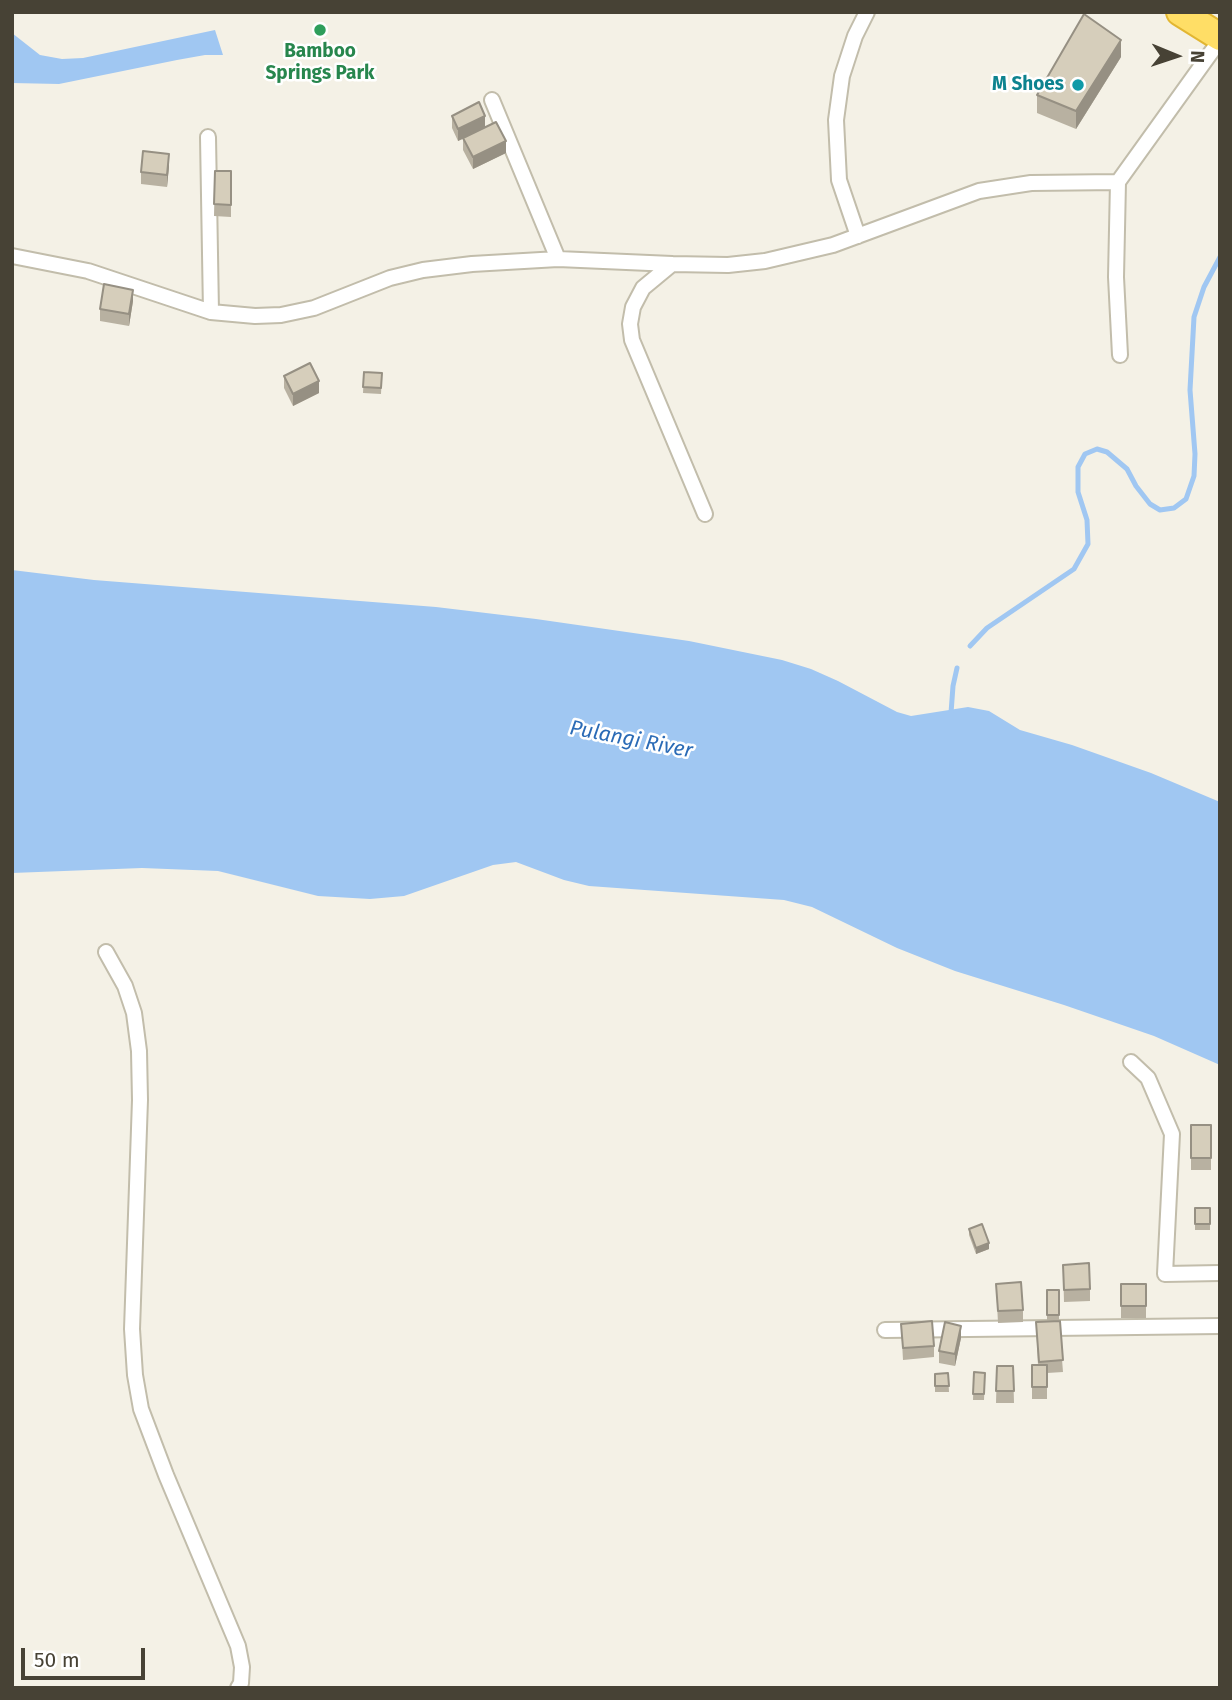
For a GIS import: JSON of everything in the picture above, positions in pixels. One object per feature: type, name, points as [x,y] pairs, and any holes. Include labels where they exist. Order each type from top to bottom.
[{"type":"highway","points":[[1180,12],[1220,38]]},
{"type":"street","points":[[858,236],[839,180],[836,120],[842,76],[855,36],[867,12]]},
{"type":"street","points":[[1120,355],[1116,277],[1118,182],[1220,38]]},
{"type":"street","points":[[492,100],[558,259]]},
{"type":"street","points":[[208,137],[211,312]]},
{"type":"street","points":[[12,256],[88,271],[211,312],[255,316],[281,315],[314,308],[390,278],[423,270],[558,259],[728,265],[765,261],[811,252],[979,191],[1008,184],[1118,182]]},
{"type":"street","points":[[672,264],[643,288],[633,307],[630,324],[632,340],[705,514]]},
{"type":"street","points":[[106,953],[125,986],[134,1013],[139,1051],[140,1100],[132,1329],[139,1398],[166,1475],[238,1646],[242,1667],[238,1688]]},
{"type":"street","points":[[1131,1062],[1148,1078],[1172,1134],[1165,1274],[1220,1273]]},
{"type":"street","points":[[885,1330],[1220,1326]]},
{"type":"water","points":[[215,30],[223,55],[205,55],[59,84],[12,83],[12,33],[40,55],[62,59],[83,58]]},
{"type":"water","name":"Pulangi River","points":[[12,570],[94,580],[436,607],[689,641],[782,660],[811,669],[897,712],[911,716],[968,707],[989,711],[1020,730],[1151,773],[1220,802],[1220,1065],[1154,1036],[955,971],[897,948],[812,907],[784,900],[589,886],[564,880],[516,862],[493,865],[404,896],[370,899],[318,896],[218,871],[142,868],[12,873]]},
{"type":"building","name":"M Shoes","points":[[1084,14],[1121,40],[1076,111],[1037,95]]},
{"type":"building","points":[[479,102],[485,116],[458,129],[452,116]]},
{"type":"building","points":[[496,122],[506,141],[473,157],[463,138]]},
{"type":"building","points":[[143,151],[169,154],[167,175],[141,172]]},
{"type":"building","points":[[215,171],[231,171],[231,205],[214,204]]},
{"type":"building","points":[[104,284],[133,290],[129,314],[100,309]]},
{"type":"building","points":[[310,363],[319,381],[293,394],[284,376]]},
{"type":"building","points":[[364,372],[382,373],[381,388],[363,387]]},
{"type":"building","points":[[1191,1125],[1211,1125],[1211,1158],[1191,1158]]},
{"type":"building","points":[[1195,1208],[1210,1208],[1210,1224],[1195,1224]]},
{"type":"building","points":[[982,1224],[989,1243],[976,1248],[969,1229]]},
{"type":"building","points":[[1089,1263],[1090,1289],[1064,1290],[1063,1265]]},
{"type":"building","points":[[1021,1282],[1023,1310],[998,1311],[996,1284]]},
{"type":"building","points":[[1121,1284],[1146,1284],[1146,1306],[1121,1306]]},
{"type":"building","points":[[1047,1290],[1059,1290],[1059,1315],[1047,1315]]},
{"type":"building","points":[[932,1321],[934,1346],[903,1348],[901,1324]]},
{"type":"building","points":[[1060,1321],[1063,1360],[1039,1362],[1036,1322]]},
{"type":"building","points":[[945,1322],[961,1326],[955,1354],[939,1351]]},
{"type":"building","points":[[1032,1365],[1047,1365],[1047,1387],[1032,1387]]},
{"type":"building","points":[[997,1366],[1013,1366],[1014,1391],[996,1391]]},
{"type":"building","points":[[974,1372],[985,1373],[984,1394],[973,1394]]},
{"type":"building","points":[[948,1373],[949,1386],[935,1386],[935,1374]]},
{"type":"waterway","points":[[970,646],[987,628],[1074,569],[1088,544],[1087,520],[1078,492],[1078,467],[1085,454],[1097,449],[1107,452],[1127,469],[1150,504],[1160,510],[1174,508],[1186,499],[1194,476],[1195,454],[1190,390],[1194,317],[1204,287],[1220,257]]},
{"type":"waterway","points":[[951,713],[957,668]]},
{"type":"place","name":"Bamboo Springs Park","points":[[320,30]]},
{"type":"place","name":"M Shoes","points":[[1078,85]]}]
